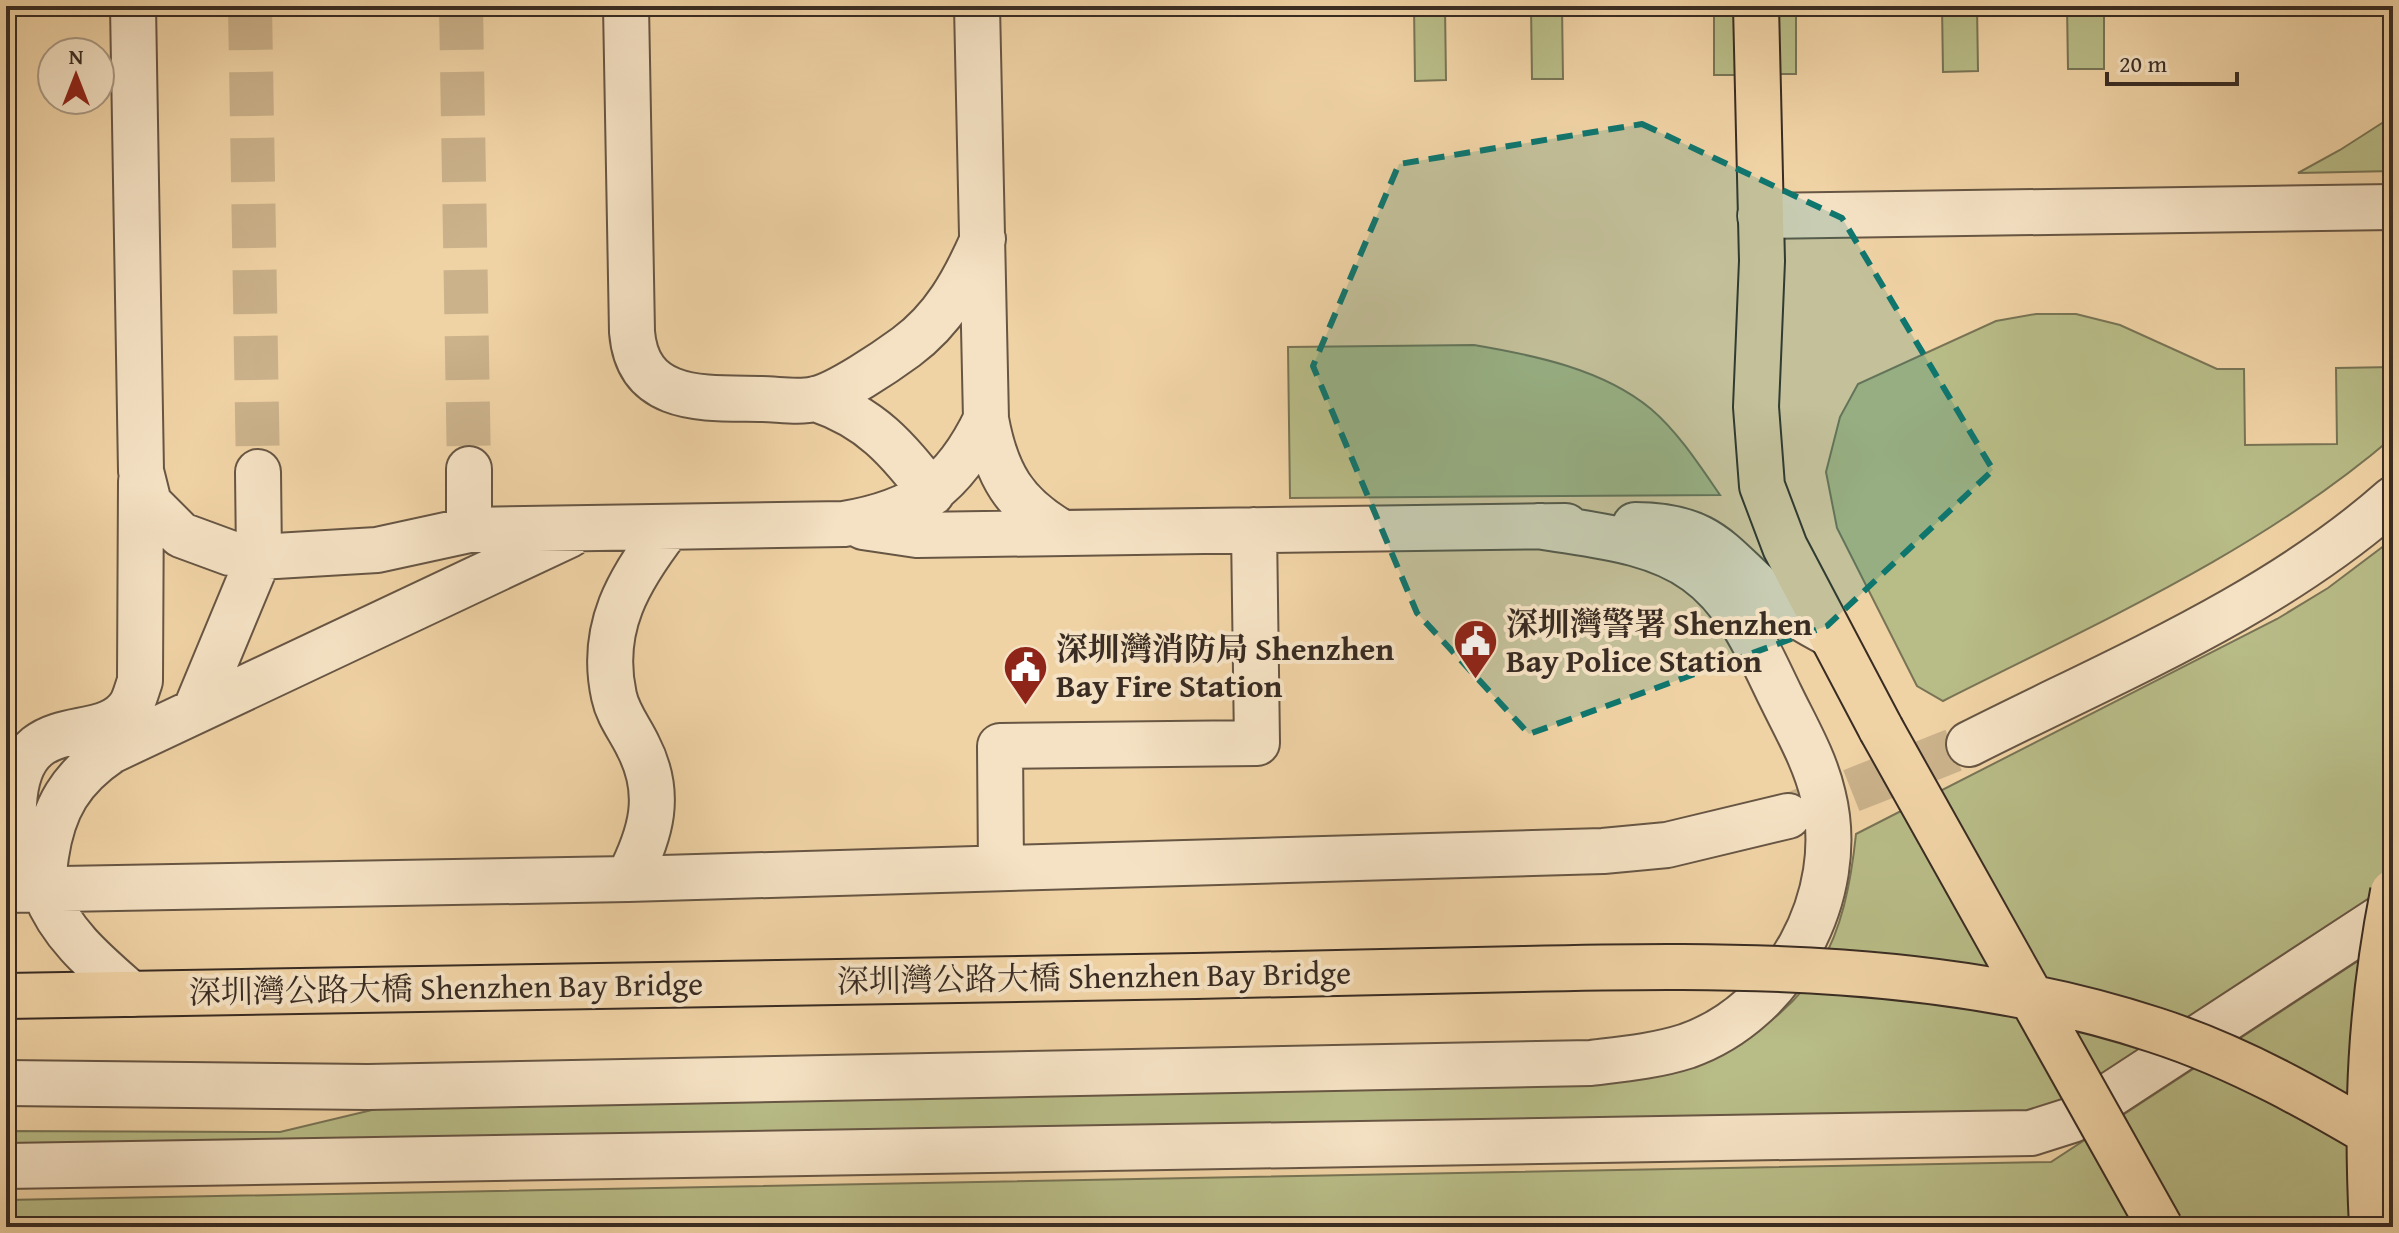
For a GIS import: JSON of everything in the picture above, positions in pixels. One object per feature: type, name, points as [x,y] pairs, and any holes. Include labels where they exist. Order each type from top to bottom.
[{"type":"highway","points":[[1756,6],[1760,216],[1756,407],[1762,486],[1772,518],[1829,634],[2160,1227]]},
{"type":"highway","points":[[2372,1227],[2367,1134],[2369,1059],[2374,1001],[2393,892]]},
{"type":"highway","name":"深圳灣公路大橋 Shenzhen Bay Bridge","points":[[6,996],[1658,966],[1788,969],[1959,986],[2053,1001],[2156,1030],[2247,1067],[2322,1104],[2393,1147]]},
{"type":"lane","points":[[133,6],[141,471],[140,681],[131,706],[116,719],[55,737],[15,761],[15,782],[16,838],[25,890],[84,953],[142,993]]},
{"type":"lane","points":[[626,6],[632,332],[634,354],[641,370],[655,381],[700,398],[816,399],[847,409],[868,423],[897,450],[932,493]]},
{"type":"lane","points":[[977,6],[986,419],[993,459],[1011,490],[1039,519],[1063,533]]},
{"type":"lane","points":[[1760,216],[2393,207]]},
{"type":"lane","points":[[816,399],[874,369],[936,322],[963,283],[983,239]]},
{"type":"lane","points":[[141,471],[149,503],[181,535],[230,553],[259,557],[377,550],[469,530],[844,524],[880,518],[932,493],[964,459],[986,419]]},
{"type":"lane","points":[[469,469],[469,530]]},
{"type":"lane","points":[[195,711],[259,557],[258,472]]},
{"type":"lane","points":[[1969,744],[2258,594],[2324,554],[2393,499]]},
{"type":"lane","points":[[844,524],[917,535],[1641,525],[1676,528],[1703,538],[1726,553],[1780,605],[1829,634]]},
{"type":"lane","points":[[6,1083],[368,1087],[1591,1063],[1642,1057],[1689,1045],[1742,1016],[1761,1001],[1782,977],[1801,946],[1823,885],[1828,851],[1824,798],[1816,770],[1743,623],[1715,586],[1694,569],[1637,545],[1539,526]]},
{"type":"lane","points":[[628,879],[647,842],[653,817],[653,792],[648,770],[614,697],[612,641],[626,587],[668,528]]},
{"type":"lane","points":[[25,890],[49,836],[56,811],[69,787],[88,767],[111,751],[582,529]]},
{"type":"lane","points":[[1001,868],[1000,746],[1257,743],[1254,530]]},
{"type":"lane","points":[[25,890],[628,879],[1603,851],[1667,845],[1788,816]]},
{"type":"lane","points":[[6,1166],[2031,1133],[2072,1120],[2393,910]]},
{"type":"highlighted area","points":[[1642,124],[1842,218],[1993,470],[1827,626],[1529,734],[1417,613],[1313,366],[1399,164]]},
{"type":"green space","points":[[1414,6],[1445,6],[1446,80],[1415,81]]},
{"type":"green space","points":[[1531,6],[1562,6],[1563,79],[1532,79]]},
{"type":"green space","points":[[1714,6],[1741,6],[1741,75],[1714,75]]},
{"type":"green space","points":[[1769,6],[1796,6],[1796,74],[1770,74]]},
{"type":"green space","points":[[1942,6],[1977,6],[1978,71],[1943,72]]},
{"type":"green space","points":[[2067,6],[2104,6],[2104,69],[2068,69]]},
{"type":"green space","points":[[2393,116],[2393,171],[2298,173],[2340,150]]},
{"type":"green space","points":[[2036,314],[2076,314],[2120,325],[2217,369],[2244,369],[2245,445],[2337,444],[2336,368],[2393,367],[2393,437],[2342,478],[2233,550],[2119,613],[1943,701],[1917,686],[1837,528],[1826,472],[1840,417],[1858,384],[1996,321]]},
{"type":"green space","points":[[1474,345],[1567,366],[1632,395],[1670,428],[1720,495],[1290,498],[1288,347]]},
{"type":"green space","points":[[2393,539],[2393,884],[2043,1114],[6,1153],[6,1131],[280,1132],[397,1104],[1719,1053],[1753,1034],[1781,1013],[1803,990],[1820,964],[1834,937],[1844,906],[1856,834],[2277,619],[2328,588]]},
{"type":"green space","points":[[2393,938],[2393,1227],[6,1227],[6,1200],[2051,1162]]},
{"type":"tunnel","points":[[250,6],[258,472]]},
{"type":"tunnel","points":[[461,6],[469,469]]},
{"type":"tunnel","points":[[1790,815],[1969,744]]},
{"type":"place","name":"深圳灣警署 Shenzhen Bay Police Station","points":[[1475,681]]},
{"type":"place","name":"深圳灣消防局 Shenzhen Bay Fire Station","points":[[1025,706]]}]
